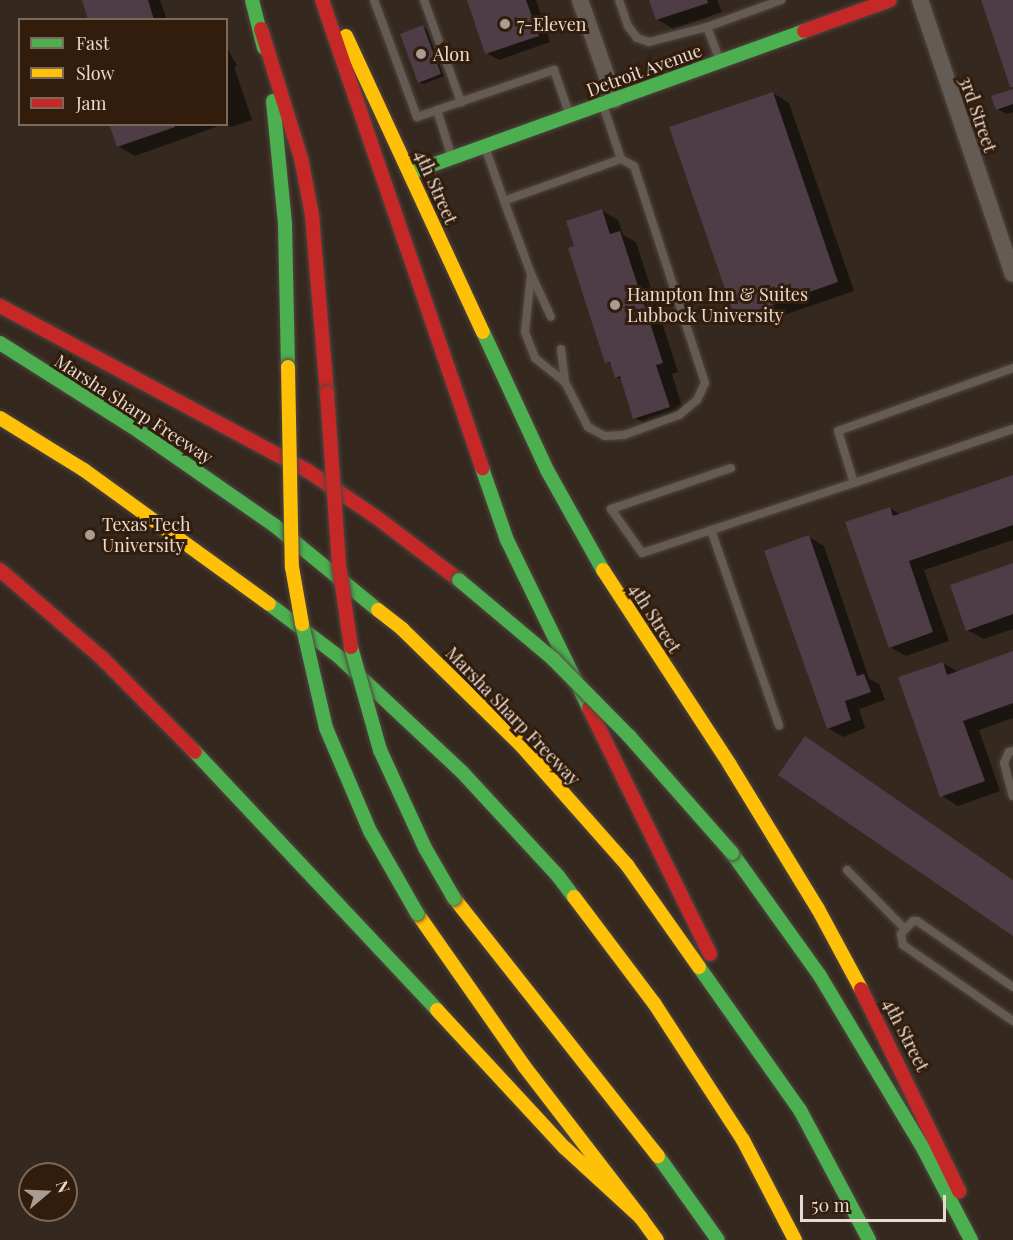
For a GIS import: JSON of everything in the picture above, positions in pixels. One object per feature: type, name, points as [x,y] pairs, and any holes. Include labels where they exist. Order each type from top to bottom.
[{"type":"main road","points":[[252,0],[301,158],[312,215],[339,565],[351,648],[380,750],[425,848],[454,898],[659,1157],[718,1240]]},
{"type":"main road","points":[[322,0],[507,540],[654,844],[720,971],[800,1110]]},
{"type":"main road","name":"4th Street","points":[[330,0],[547,470],[604,572],[730,765],[819,909],[925,1113],[959,1191],[976,1240]]},
{"type":"main road","name":"Detroit Avenue","points":[[410,173],[720,62],[856,6],[890,0]]},
{"type":"main road","points":[[261,29],[278,135],[285,224],[292,567],[307,656],[326,728],[370,831],[417,914],[524,1066],[657,1240]]},
{"type":"main road","points":[[0,306],[308,471],[376,517],[450,573],[553,659],[629,736],[732,853],[777,911],[844,1016],[924,1150],[970,1240]]},
{"type":"main road","name":"Marsha Sharp Freeway","points":[[0,343],[140,432],[274,525],[402,629],[520,744],[627,865],[800,1110],[869,1240]]},
{"type":"main road","points":[[0,418],[93,476],[338,656],[462,772],[558,876],[654,1003],[743,1140],[795,1240]]},
{"type":"main road","points":[[0,570],[102,658],[228,784],[565,1148],[641,1218]]},
{"type":"street","points":[[580,0],[608,103]]},
{"type":"street","name":"3rd Street","points":[[920,0],[1013,274]]},
{"type":"lane","points":[[374,0],[417,117],[554,70],[570,116]]},
{"type":"lane","points":[[424,0],[461,102]]},
{"type":"lane","points":[[619,0],[628,26],[637,38],[649,42],[707,27],[781,0]]},
{"type":"lane","points":[[707,27],[720,62]]},
{"type":"lane","points":[[561,349],[565,381],[588,427],[605,436],[624,435],[679,415],[697,400],[705,383],[634,166],[621,159],[613,136],[608,103]]},
{"type":"lane","points":[[437,110],[452,158]]},
{"type":"lane","points":[[485,146],[531,274],[551,317]]},
{"type":"lane","points":[[504,201],[621,159]]},
{"type":"lane","points":[[531,274],[525,332],[535,358],[565,381]]},
{"type":"lane","points":[[854,483],[838,431],[1013,368]]},
{"type":"lane","points":[[732,468],[611,509],[642,553],[1013,429]]},
{"type":"lane","points":[[711,530],[778,725]]},
{"type":"lane","points":[[1013,751],[1009,752],[1004,763],[1013,796]]},
{"type":"lane","points":[[847,870],[905,929]]},
{"type":"lane","points":[[1013,987],[917,921],[913,921],[901,934],[903,945],[1013,1021]]},
{"type":"building","points":[[82,0],[148,0],[153,18],[87,18]]},
{"type":"building","name":"7-Eleven","points":[[467,0],[526,0],[539,36],[485,54]]},
{"type":"building","points":[[649,0],[707,0],[708,3],[656,20]]},
{"type":"building","points":[[981,0],[1013,0],[1013,87],[1010,87]]},
{"type":"building","name":"Alon","points":[[423,25],[441,74],[418,83],[400,34]]},
{"type":"building","points":[[1013,89],[1013,104],[996,110],[991,96]]},
{"type":"building","points":[[773,92],[838,282],[735,318],[669,127]]},
{"type":"building","points":[[110,126],[175,126],[175,127],[117,147]]},
{"type":"building","name":"Hampton Inn & Suites Lubbock University","points":[[602,209],[610,234],[620,231],[663,363],[656,365],[670,407],[633,419],[620,376],[615,378],[610,362],[605,363],[568,248],[574,246],[566,221]]},
{"type":"building","points":[[1013,475],[1013,525],[909,561],[933,632],[889,648],[845,522],[890,507],[893,516]]},
{"type":"building","points":[[809,535],[857,676],[864,674],[871,692],[845,701],[851,720],[827,729],[764,551]]},
{"type":"building","points":[[1013,563],[1013,614],[966,631],[950,585]]},
{"type":"building","points":[[1013,651],[1013,703],[963,721],[985,781],[940,797],[898,677],[943,662],[947,675]]},
{"type":"building","points":[[805,736],[1013,880],[1013,936],[778,775]]},
{"type":"traffic: fast","points":[[252,0],[264,48]]},
{"type":"traffic: fast","points":[[410,173],[804,31]]},
{"type":"traffic: fast","points":[[273,101],[285,224],[288,367]]},
{"type":"traffic: fast","points":[[483,332],[547,470],[603,570]]},
{"type":"traffic: fast","points":[[0,343],[140,432],[274,525],[378,610]]},
{"type":"traffic: fast","points":[[482,468],[507,540],[589,708]]},
{"type":"traffic: fast","points":[[459,580],[553,659],[629,736],[732,853]]},
{"type":"traffic: fast","points":[[269,604],[338,656],[462,772],[558,876],[574,897]]},
{"type":"traffic: fast","points":[[302,624],[326,728],[370,831],[417,913]]},
{"type":"traffic: fast","points":[[351,647],[380,750],[425,848],[454,898]]},
{"type":"traffic: fast","points":[[195,752],[437,1010]]},
{"type":"traffic: fast","points":[[732,853],[820,976],[924,1150],[971,1240]]},
{"type":"traffic: fast","points":[[699,967],[800,1110],[869,1240]]},
{"type":"traffic: fast","points":[[658,1156],[718,1240]]},
{"type":"traffic: slow","points":[[346,36],[483,332]]},
{"type":"traffic: slow","points":[[288,367],[292,567],[302,624]]},
{"type":"traffic: slow","points":[[0,418],[84,470],[269,604]]},
{"type":"traffic: slow","points":[[603,570],[730,765],[818,909],[861,989]]},
{"type":"traffic: slow","points":[[378,610],[402,629],[520,744],[627,865],[699,967]]},
{"type":"traffic: slow","points":[[574,897],[654,1003],[743,1140],[795,1240]]},
{"type":"traffic: slow","points":[[454,898],[658,1156]]},
{"type":"traffic: slow","points":[[417,913],[524,1066],[641,1218]]},
{"type":"traffic: slow","points":[[437,1010],[565,1148],[641,1218],[657,1240]]},
{"type":"traffic: jam","points":[[322,0],[482,468]]},
{"type":"traffic: jam","points":[[804,31],[890,0]]},
{"type":"traffic: jam","points":[[261,29],[301,158],[312,215],[327,393]]},
{"type":"traffic: jam","points":[[0,306],[308,471],[376,517],[459,580]]},
{"type":"traffic: jam","points":[[327,393],[339,565],[351,647]]},
{"type":"traffic: jam","points":[[0,570],[102,658],[195,752]]},
{"type":"traffic: jam","points":[[589,708],[710,954]]},
{"type":"traffic: jam","points":[[861,989],[959,1191]]},
{"type":"place","name":"7-Eleven","points":[[505,24]]},
{"type":"place","name":"Alon","points":[[421,54]]},
{"type":"place","name":"Hampton Inn & Suites Lubbock University","points":[[615,305]]},
{"type":"place","name":"Texas Tech University","points":[[90,535]]}]
